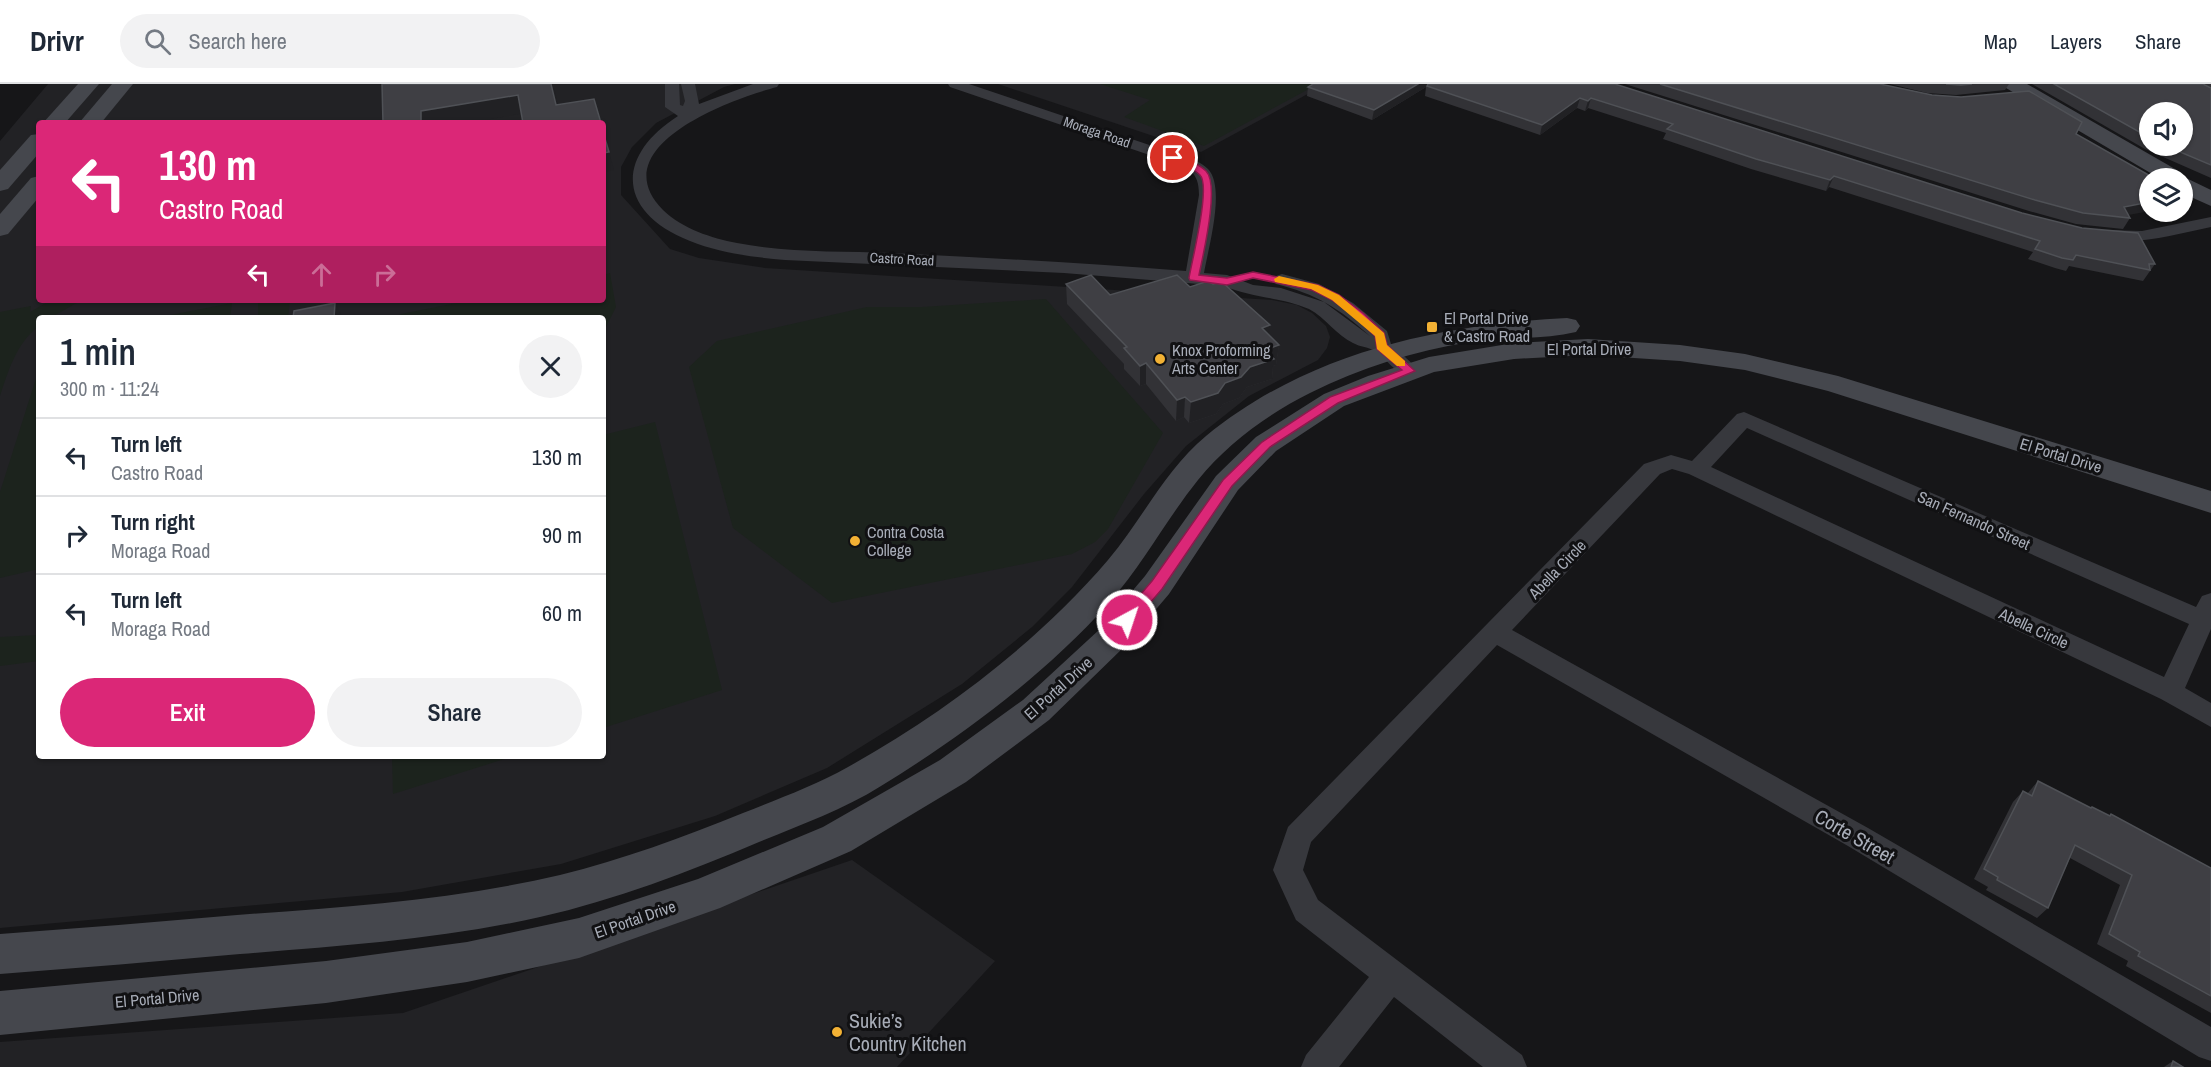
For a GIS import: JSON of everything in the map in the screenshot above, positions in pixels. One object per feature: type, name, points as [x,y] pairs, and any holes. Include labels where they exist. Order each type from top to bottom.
[{"type":"main road","points":[[57,120],[89,84]]},
{"type":"main road","points":[[93,120],[123,84]]},
{"type":"main road","points":[[2018,92],[2156,168]]},
{"type":"main road","points":[[0,184],[36,143]]},
{"type":"main road","points":[[0,229],[36,187]]},
{"type":"main road","points":[[2193,189],[2211,199]]},
{"type":"main road","name":"El Portal Drive","points":[[0,1012],[326,982],[489,957],[579,938],[705,895],[837,839],[953,771],[1036,710],[1112,638],[1157,585],[1227,483],[1266,444],[1334,400],[1408,345],[1480,331],[1572,326],[1670,330],[1747,342],[1841,365],[2211,478]]},
{"type":"main road","name":"El Portal Drive","points":[[0,954],[382,924],[538,898],[627,873],[705,846],[806,804],[859,780],[962,715],[1069,626],[1122,565],[1172,491],[1210,448],[1255,412],[1298,386],[1351,362],[1393,356],[1456,359],[1491,354],[1588,347],[1680,353],[1745,362],[1838,385],[2211,502]]},
{"type":"street","points":[[672,84],[673,107],[688,115]]},
{"type":"street","points":[[688,84],[692,100],[688,115]]},
{"type":"street","points":[[688,115],[722,99],[772,84]]},
{"type":"street","name":"Moraga Road","points":[[955,84],[1173,158],[1203,173],[1208,181],[1208,196],[1194,278]]},
{"type":"street","name":"Castro Road","points":[[688,115],[666,131],[648,149],[639,171],[641,190],[652,211],[673,227],[713,244],[753,252],[798,256],[899,258],[1227,282],[1249,290],[1300,299],[1333,317],[1359,339],[1393,356]]},
{"type":"street","points":[[2095,233],[2142,236],[2211,222]]},
{"type":"street","name":"San Fernando Street","points":[[1697,469],[1744,419],[2207,611]]},
{"type":"street","name":"Abella Circle","points":[[1510,1067],[1307,910],[1288,870],[1298,836],[1496,633],[1652,468],[1671,462],[1697,469],[2170,692],[2211,708]]},
{"type":"street","points":[[2170,692],[2207,611]]},
{"type":"street","name":"Corte Street","points":[[1496,633],[1858,837],[2211,1045]]},
{"type":"street","name":"Abella Circle","points":[[2170,692],[2211,716]]},
{"type":"street","points":[[1318,1067],[1391,975]]},
{"type":"shaded area","name":"Contra Costa College","points":[[48,84],[735,84],[724,87],[656,123],[632,147],[621,167],[621,195],[670,249],[699,258],[765,268],[1272,300],[1297,305],[1312,313],[1326,326],[1330,337],[1327,348],[1318,360],[1249,396],[1186,446],[1144,494],[1072,587],[1032,627],[962,684],[827,768],[715,816],[561,864],[402,892],[0,928],[0,141]]},
{"type":"shaded area","points":[[998,84],[1326,84],[1201,152]]},
{"type":"shaded area","points":[[1100,84],[1318,84],[1204,146],[1124,117],[1150,100]]},
{"type":"shaded area","points":[[610,273],[616,307],[606,327],[606,315],[400,315],[457,303],[606,303],[606,274]]},
{"type":"shaded area","points":[[1046,299],[1163,433],[1108,529],[1095,542],[1072,554],[832,603],[733,528],[689,367],[717,341],[867,307],[922,307]]},
{"type":"shaded area","points":[[46,303],[77,303],[55,315],[36,315],[36,329],[24,341],[14,358],[0,396],[0,312],[31,306],[30,312]]},
{"type":"shaded area","points":[[232,303],[230,315],[170,315]]},
{"type":"shaded area","points":[[258,303],[290,303],[288,315],[258,315]]},
{"type":"shaded area","points":[[36,378],[36,570],[0,578],[0,492]]},
{"type":"shaded area","points":[[655,422],[722,690],[606,727],[606,434]]},
{"type":"shaded area","points":[[36,635],[36,661],[0,666],[0,637]]},
{"type":"shaded area","points":[[392,759],[504,759],[393,794]]},
{"type":"shaded area","points":[[852,860],[995,961],[897,1067],[0,1067],[0,1042],[403,1013]]},
{"type":"building","points":[[382,84],[551,84],[556,105],[594,99],[600,120],[522,120],[518,95],[421,111],[421,120],[383,120]]},
{"type":"building","points":[[1313,84],[1418,84],[1374,110],[1308,87]]},
{"type":"building","points":[[1428,84],[1615,84],[2022,213],[2082,228],[2138,233],[2155,264],[2149,264],[2150,270],[2076,255],[2073,260],[2062,258],[2035,249],[2040,241],[1834,176],[1830,180],[1756,159],[1667,129],[1673,124],[1591,98],[1588,101],[1580,98],[1542,125],[1427,86]]},
{"type":"building","points":[[1660,84],[1880,84],[1932,95],[1961,97],[2029,91],[2082,122],[2076,134],[2139,170],[2139,204],[2124,207],[2130,218],[2083,213]]},
{"type":"building","points":[[2054,84],[2203,84],[2211,88],[2211,165],[2190,156],[2193,156],[2193,102],[2139,102],[2139,132]]},
{"type":"building","name":"Knox Proforming Arts Center","points":[[1091,275],[1110,295],[1177,275],[1190,287],[1208,281],[1213,284],[1222,282],[1270,325],[1262,328],[1279,345],[1265,350],[1274,359],[1250,367],[1241,377],[1225,383],[1218,393],[1191,402],[1185,397],[1177,400],[1146,363],[1140,366],[1124,348],[1127,347],[1066,284]]},
{"type":"building","points":[[335,303],[334,315],[293,315],[294,311]]},
{"type":"building","points":[[2038,781],[2091,808],[2110,816],[2111,814],[2211,868],[2211,996],[2138,956],[2140,952],[2109,934],[2132,875],[2075,845],[2048,908],[1997,880],[1998,877],[1984,869],[2023,791],[2032,796]]},
{"type":"building","points":[[2173,1061],[2183,1067],[2171,1067]]},
{"type":"slow traffic","points":[[1279,279],[1315,287],[1335,297],[1380,335],[1381,346],[1401,364]]},
{"type":"place","name":"El Portal Drive & Castro Road","points":[[1432,327]]},
{"type":"place","name":"Knox Proforming Arts Center","points":[[1160,359]]},
{"type":"place","name":"Contra Costa College","points":[[855,541]]},
{"type":"place","name":"Sukie’s Country Kitchen","points":[[837,1032]]},
{"type":"route","points":[[1127,620],[1157,585],[1227,483],[1266,444],[1334,400],[1410,371],[1381,346],[1380,335],[1359,315],[1335,297],[1315,287],[1253,275],[1227,282],[1194,278],[1208,196],[1208,181],[1203,173],[1194,167],[1173,158]]}]
